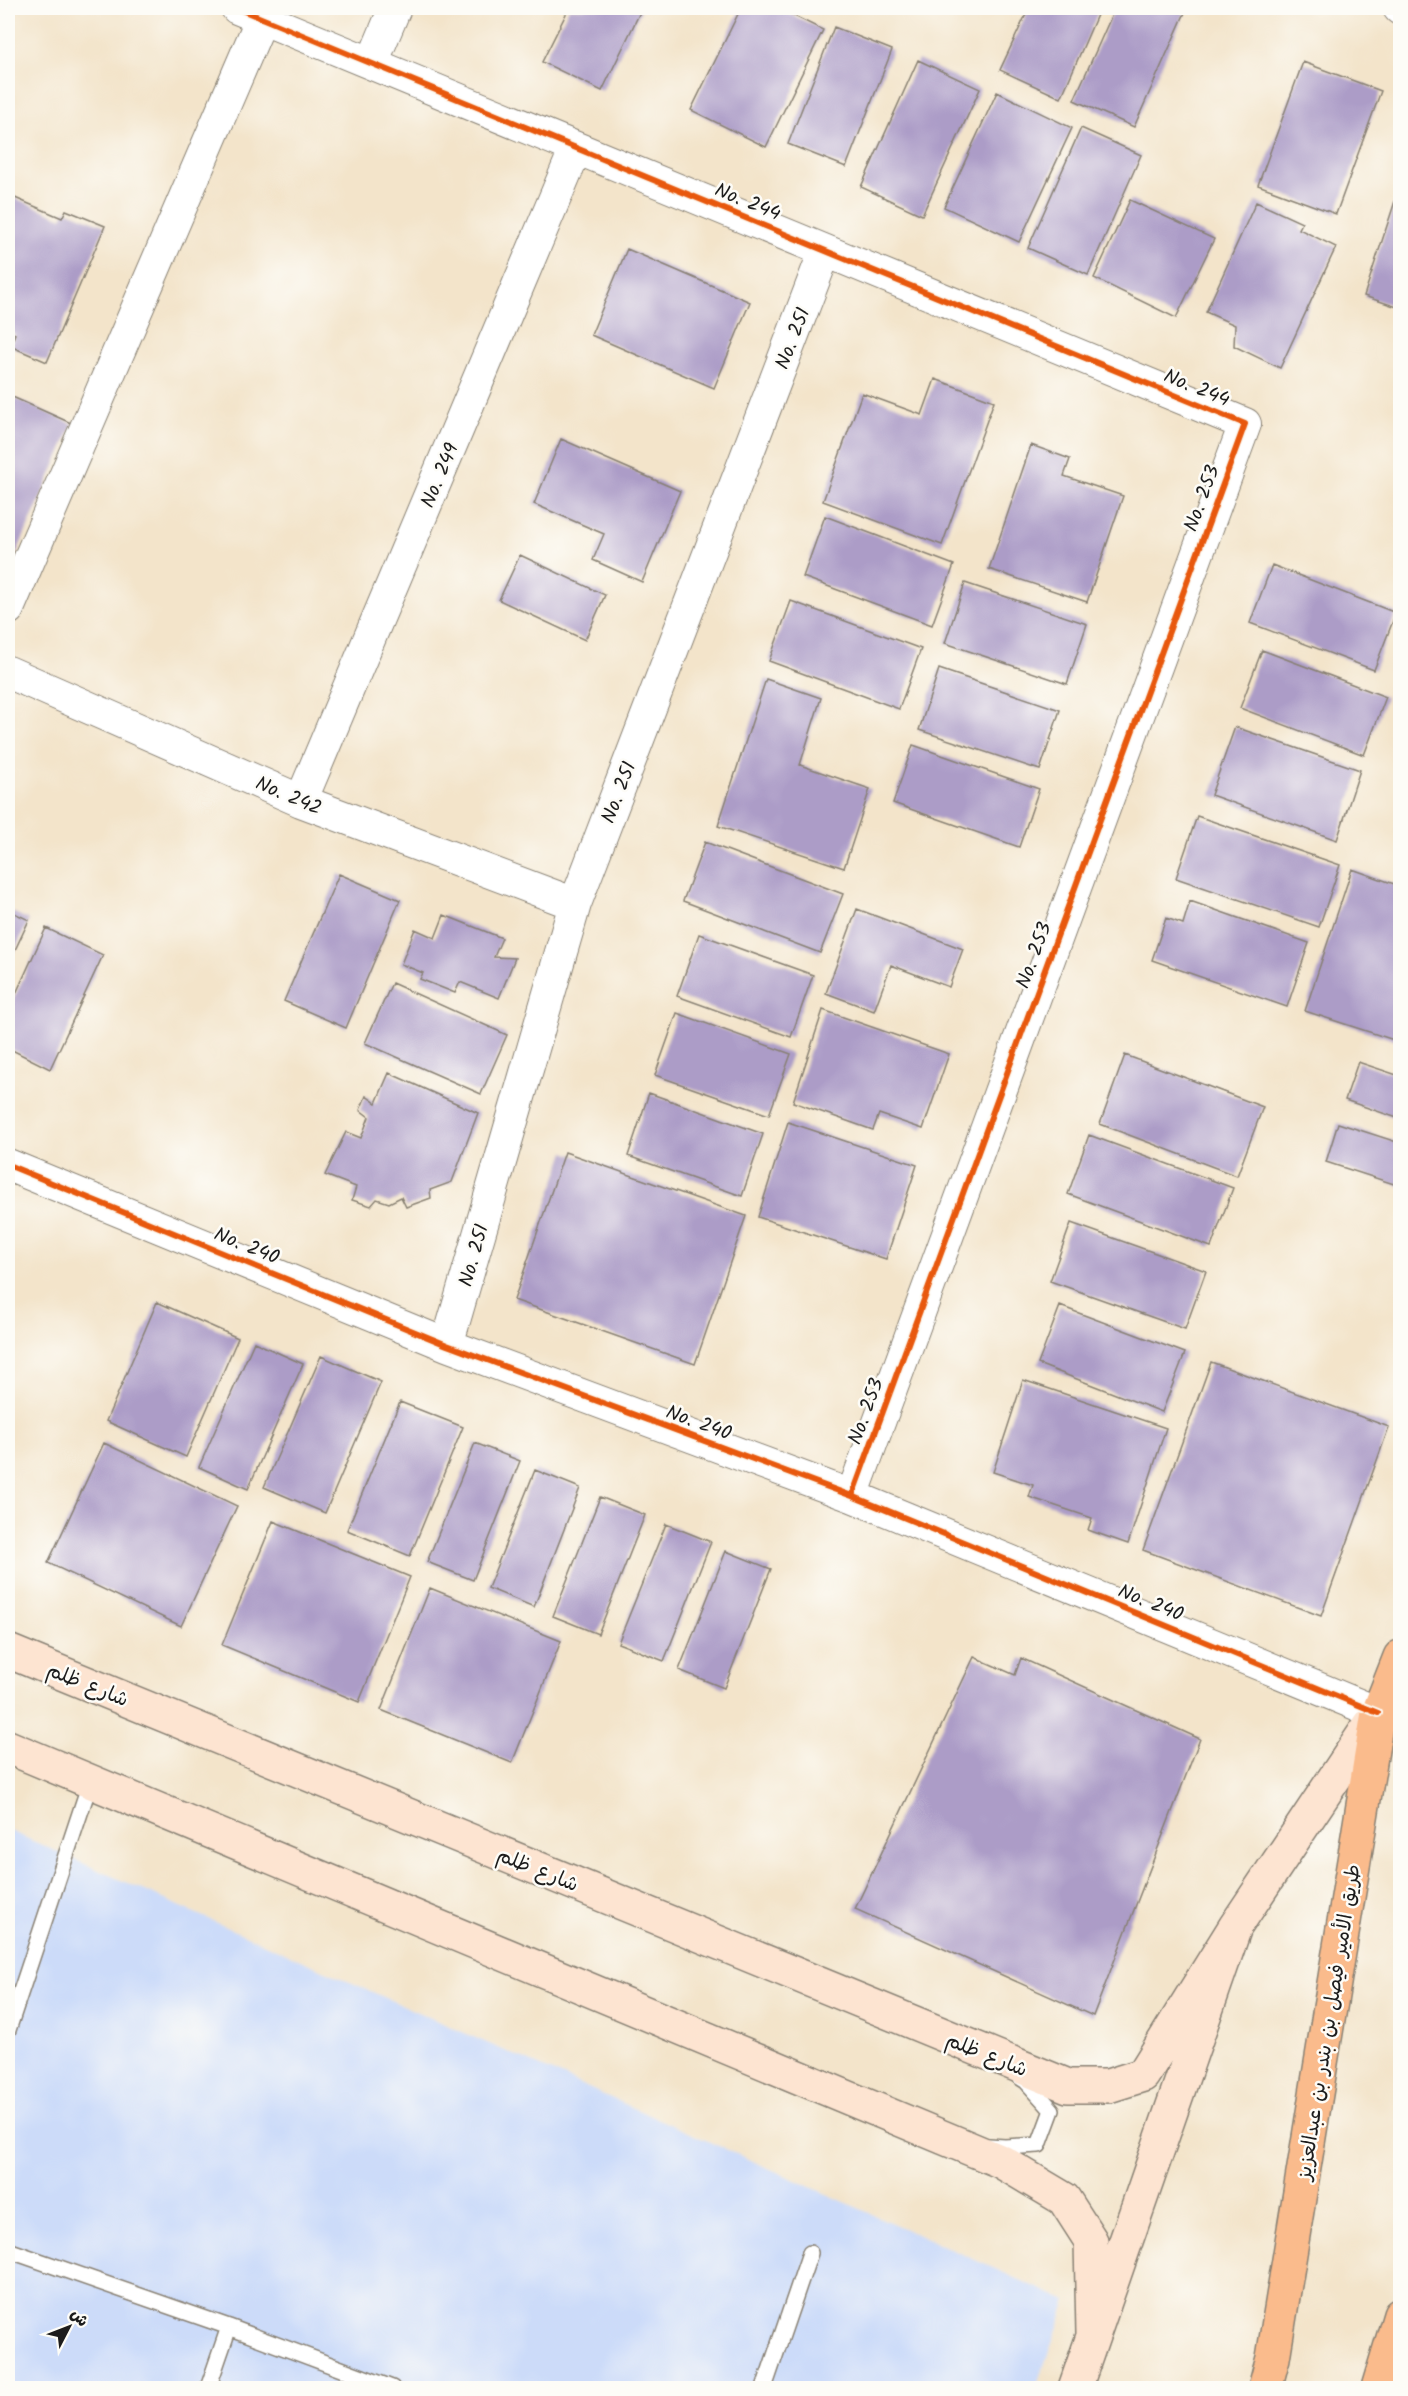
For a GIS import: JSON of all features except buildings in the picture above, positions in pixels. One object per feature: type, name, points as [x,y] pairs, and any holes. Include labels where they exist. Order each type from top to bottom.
[{"type":"main road","name":"طريق الأمير فيصل بن بندر بن عبدالعزيز","points":[[1265,2388],[1273,2358],[1378,1713],[1401,1658]]},
{"type":"main road","points":[[1378,2388],[1401,2315]]},
{"type":"street","points":[[372,63],[394,8]]},
{"type":"street","points":[[8,609],[250,13]]},
{"type":"street","name":"No. 244","points":[[250,13],[1245,424]]},
{"type":"street","name":"No. 249","points":[[302,801],[576,148]]},
{"type":"street","name":"No. 251","points":[[447,1345],[575,904],[825,251]]},
{"type":"street","name":"No. 253","points":[[852,1496],[1245,424]]},
{"type":"street","name":"No. 242","points":[[8,672],[302,801],[575,904]]},
{"type":"street","name":"No. 240","points":[[8,1165],[447,1345],[852,1496],[1378,1713]]},
{"type":"street","name":"شارع ظلم","points":[[8,1651],[1068,2086],[1107,2086],[1143,2075],[1235,1927]]},
{"type":"street","points":[[1075,2388],[1235,1927],[1378,1713]]},
{"type":"street","points":[[8,1747],[1002,2162],[1064,2199],[1091,2241],[1093,2333]]},
{"type":"lane","points":[[8,2030],[90,1783]]},
{"type":"lane","points":[[956,2144],[1005,2147],[1039,2145],[1052,2110],[1026,2081],[978,2051]]},
{"type":"lane","points":[[8,2250],[229,2327],[392,2388]]},
{"type":"lane","points":[[764,2388],[810,2253]]},
{"type":"lane","points":[[208,2388],[229,2327]]},
{"type":"shaded area","points":[[8,1830],[1067,2301],[1036,2388],[8,2388]]},
{"type":"cycle path","points":[[237,8],[1245,424],[852,1496]]},
{"type":"cycle path","points":[[8,1165],[447,1345],[852,1496],[1378,1713]]}]
